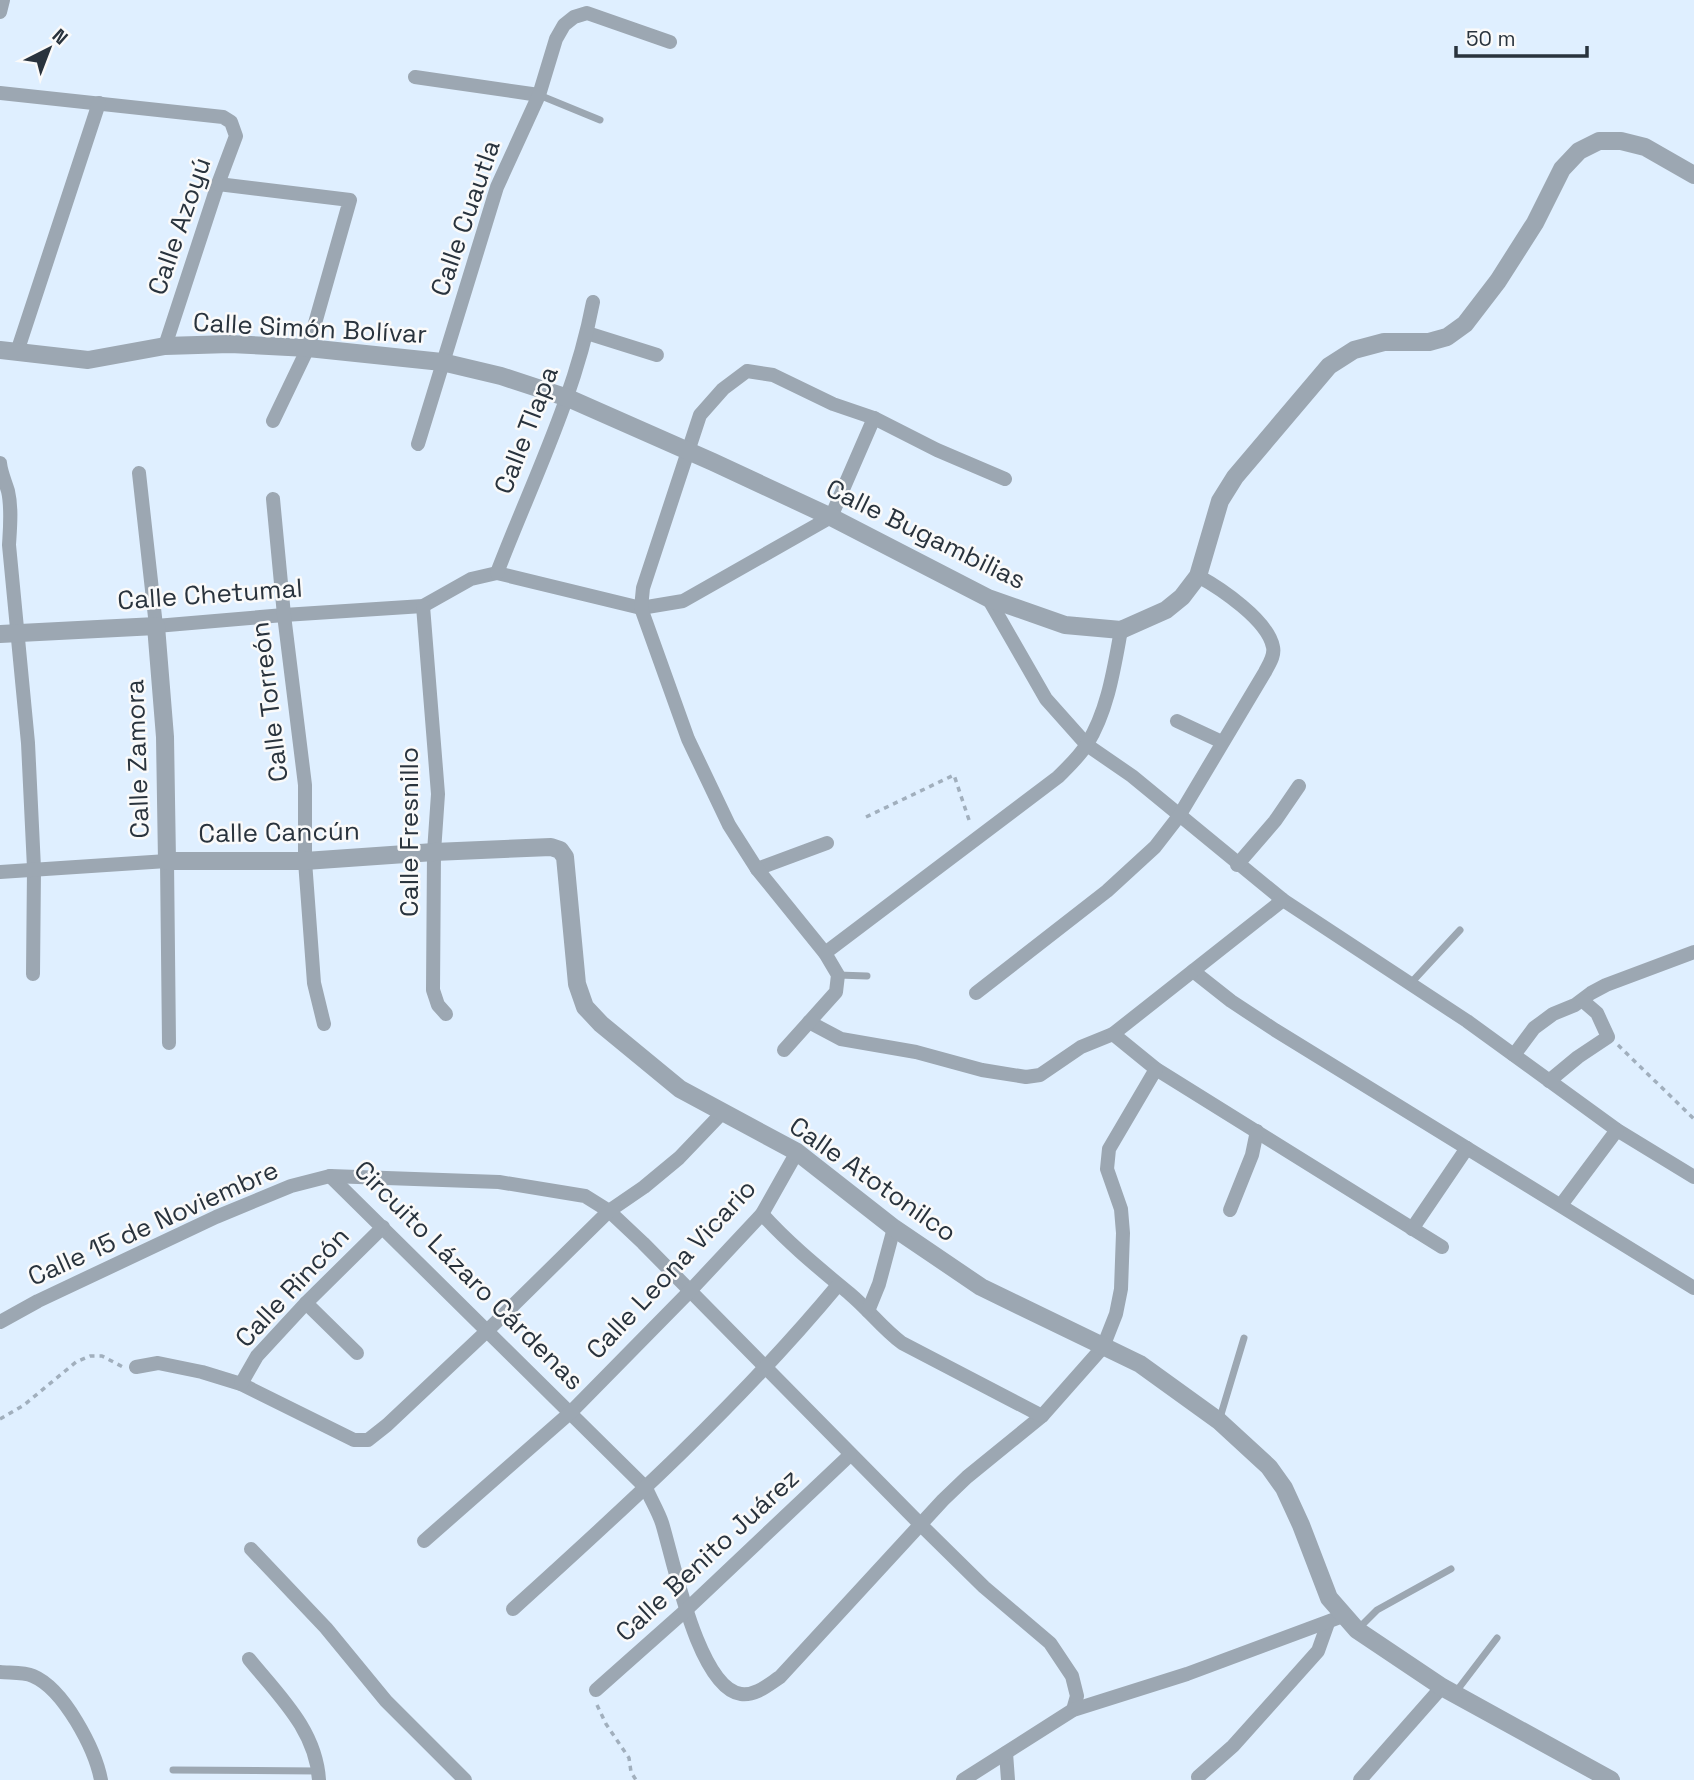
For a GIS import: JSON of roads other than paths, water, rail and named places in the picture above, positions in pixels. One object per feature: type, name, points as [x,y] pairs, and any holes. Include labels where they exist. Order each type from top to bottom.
[{"type":"street","points":[[0,12],[4,0]]},
{"type":"street","name":"Calle Cuautla","points":[[418,443],[496,187],[539,95],[556,39],[573,18],[587,13],[670,42]]},
{"type":"street","points":[[415,77],[539,95]]},
{"type":"street","points":[[0,93],[99,103],[9,351]]},
{"type":"street","name":"Calle Azoyú","points":[[99,103],[222,117],[230,122],[236,136],[165,346]]},
{"type":"street","name":"Calle Bugambilias","points":[[687,451],[831,517],[988,598],[1065,625],[1121,630],[1166,610],[1182,597],[1198,576],[1220,501],[1235,477],[1329,366],[1354,350],[1384,342],[1429,342],[1447,337],[1465,324],[1498,281],[1535,223],[1562,169],[1579,151],[1599,141],[1621,141],[1645,147],[1694,175]]},
{"type":"street","points":[[218,184],[350,200],[308,348],[273,421]]},
{"type":"street","name":"Calle Tlapa","points":[[497,573],[568,398],[593,302]]},
{"type":"street","points":[[587,333],[657,355]]},
{"type":"street","name":"Calle Simón Bolívar","points":[[9,351],[88,360],[165,346],[230,344],[308,348],[442,362],[501,376],[568,398],[687,451]]},
{"type":"street","points":[[784,1050],[836,992],[838,975],[825,953],[757,869],[729,825],[678,713],[641,608],[643,589],[700,415],[723,389],[747,371],[773,375],[1005,479]]},
{"type":"street","points":[[423,606],[471,579],[497,573],[641,608],[683,601],[831,517],[874,418]]},
{"type":"street","points":[[0,463],[8,492],[10,518],[9,634],[28,743],[34,868],[33,974]]},
{"type":"street","name":"Calle Zamora","points":[[139,473],[165,737],[169,1043]]},
{"type":"street","name":"Calle Torreón","points":[[273,499],[304,785],[305,861],[314,983],[324,1024]]},
{"type":"street","points":[[976,993],[1107,891],[1155,846],[1179,816],[1265,673],[1273,655],[1273,644],[1254,617],[1221,589],[1198,576]]},
{"type":"street","points":[[988,598],[1046,699],[1087,746],[1132,776],[1237,865],[1283,900],[1514,1055],[1617,1130],[1694,1177]]},
{"type":"street","name":"Calle Chetumal","points":[[9,634],[423,606]]},
{"type":"street","name":"Calle Fresnillo","points":[[423,606],[439,794],[434,852],[433,990],[438,1006],[446,1014]]},
{"type":"street","points":[[825,953],[1059,777],[1087,746],[1104,709],[1121,630]]},
{"type":"street","points":[[1177,721],[1222,742]]},
{"type":"street","points":[[1237,865],[1275,821],[1299,786]]},
{"type":"street","points":[[757,869],[827,843]]},
{"type":"street","name":"Calle Cancún","points":[[0,872],[167,861],[305,861],[434,852],[551,847],[560,850]]},
{"type":"street","name":"Calle Atotonilco","points":[[560,850],[565,858],[576,984],[586,1007],[601,1024],[680,1089],[797,1152],[894,1228],[981,1287],[1140,1364],[1219,1421],[1269,1467],[1284,1488],[1301,1525],[1336,1620],[1357,1630],[1448,1690],[1611,1780]]},
{"type":"street","points":[[809,1022],[841,1039],[916,1052],[982,1070],[1026,1077],[1040,1076],[1081,1047],[1113,1034],[1283,900]]},
{"type":"street","points":[[1514,1055],[1534,1028],[1553,1014],[1583,1001],[1606,985],[1694,952]]},
{"type":"street","points":[[1193,971],[1231,1001],[1275,1030],[1694,1288]]},
{"type":"street","points":[[1549,1081],[1578,1056],[1608,1037],[1598,1013],[1583,1001]]},
{"type":"street","points":[[1113,1034],[1156,1069],[1442,1247]]},
{"type":"street","points":[[919,1524],[967,1477],[1042,1416],[1103,1347],[1116,1314],[1121,1289],[1123,1233],[1121,1209],[1107,1168],[1109,1149],[1156,1069]]},
{"type":"street","points":[[136,1367],[158,1363],[241,1384],[354,1440],[368,1440],[488,1330],[609,1211],[679,1158],[723,1112]]},
{"type":"street","points":[[1561,1205],[1617,1130]]},
{"type":"street","points":[[1230,1209],[1252,1155],[1258,1131]]},
{"type":"street","points":[[1412,1228],[1467,1148]]},
{"type":"street","name":"Calle Leona Vicario","points":[[424,1541],[570,1412],[689,1292],[762,1214],[797,1152]]},
{"type":"street","name":"Circuito Lázaro Cárdenas","points":[[330,1176],[499,1182],[585,1196],[609,1211],[919,1524],[984,1587],[1050,1643],[1072,1676],[1077,1696],[1073,1710]]},
{"type":"street","name":"Circuito Lázaro Cárdenas","points":[[330,1176],[646,1488],[661,1520],[685,1611],[710,1666],[727,1688],[741,1694],[756,1692],[780,1677],[919,1524]]},
{"type":"street","name":"Calle 15 de Noviembre","points":[[0,1322],[38,1301],[216,1217],[291,1186],[330,1176]]},
{"type":"street","points":[[762,1214],[868,1311],[883,1329],[902,1343],[1042,1416]]},
{"type":"street","name":"Calle Rincón","points":[[241,1384],[257,1356],[383,1227]]},
{"type":"street","points":[[868,1311],[894,1228]]},
{"type":"street","points":[[513,1609],[646,1488],[766,1367],[838,1285]]},
{"type":"street","points":[[306,1303],[357,1353]]},
{"type":"street","name":"Calle Benito Juárez","points":[[596,1690],[685,1611],[850,1455]]},
{"type":"street","points":[[251,1549],[326,1628],[386,1701],[458,1778]]},
{"type":"street","points":[[963,1780],[1073,1710],[1187,1674],[1336,1620]]},
{"type":"street","points":[[1198,1777],[1233,1746],[1318,1651],[1336,1620]]},
{"type":"street","points":[[249,1659],[303,1726],[313,1746],[319,1775]]},
{"type":"street","points":[[0,1672],[33,1676],[55,1692],[84,1733],[102,1780]]},
{"type":"street","points":[[1360,1780],[1448,1690]]},
{"type":"street","points":[[1006,1754],[1008,1780]]},
{"type":"lane","points":[[539,95],[600,120]]},
{"type":"lane","points":[[1410,984],[1460,930]]},
{"type":"lane","points":[[838,975],[867,976]]},
{"type":"lane","points":[[1219,1421],[1244,1338]]},
{"type":"lane","points":[[1357,1630],[1377,1610],[1451,1569]]},
{"type":"lane","points":[[1448,1690],[1497,1639]]},
{"type":"lane","points":[[173,1770],[319,1775]]}]
